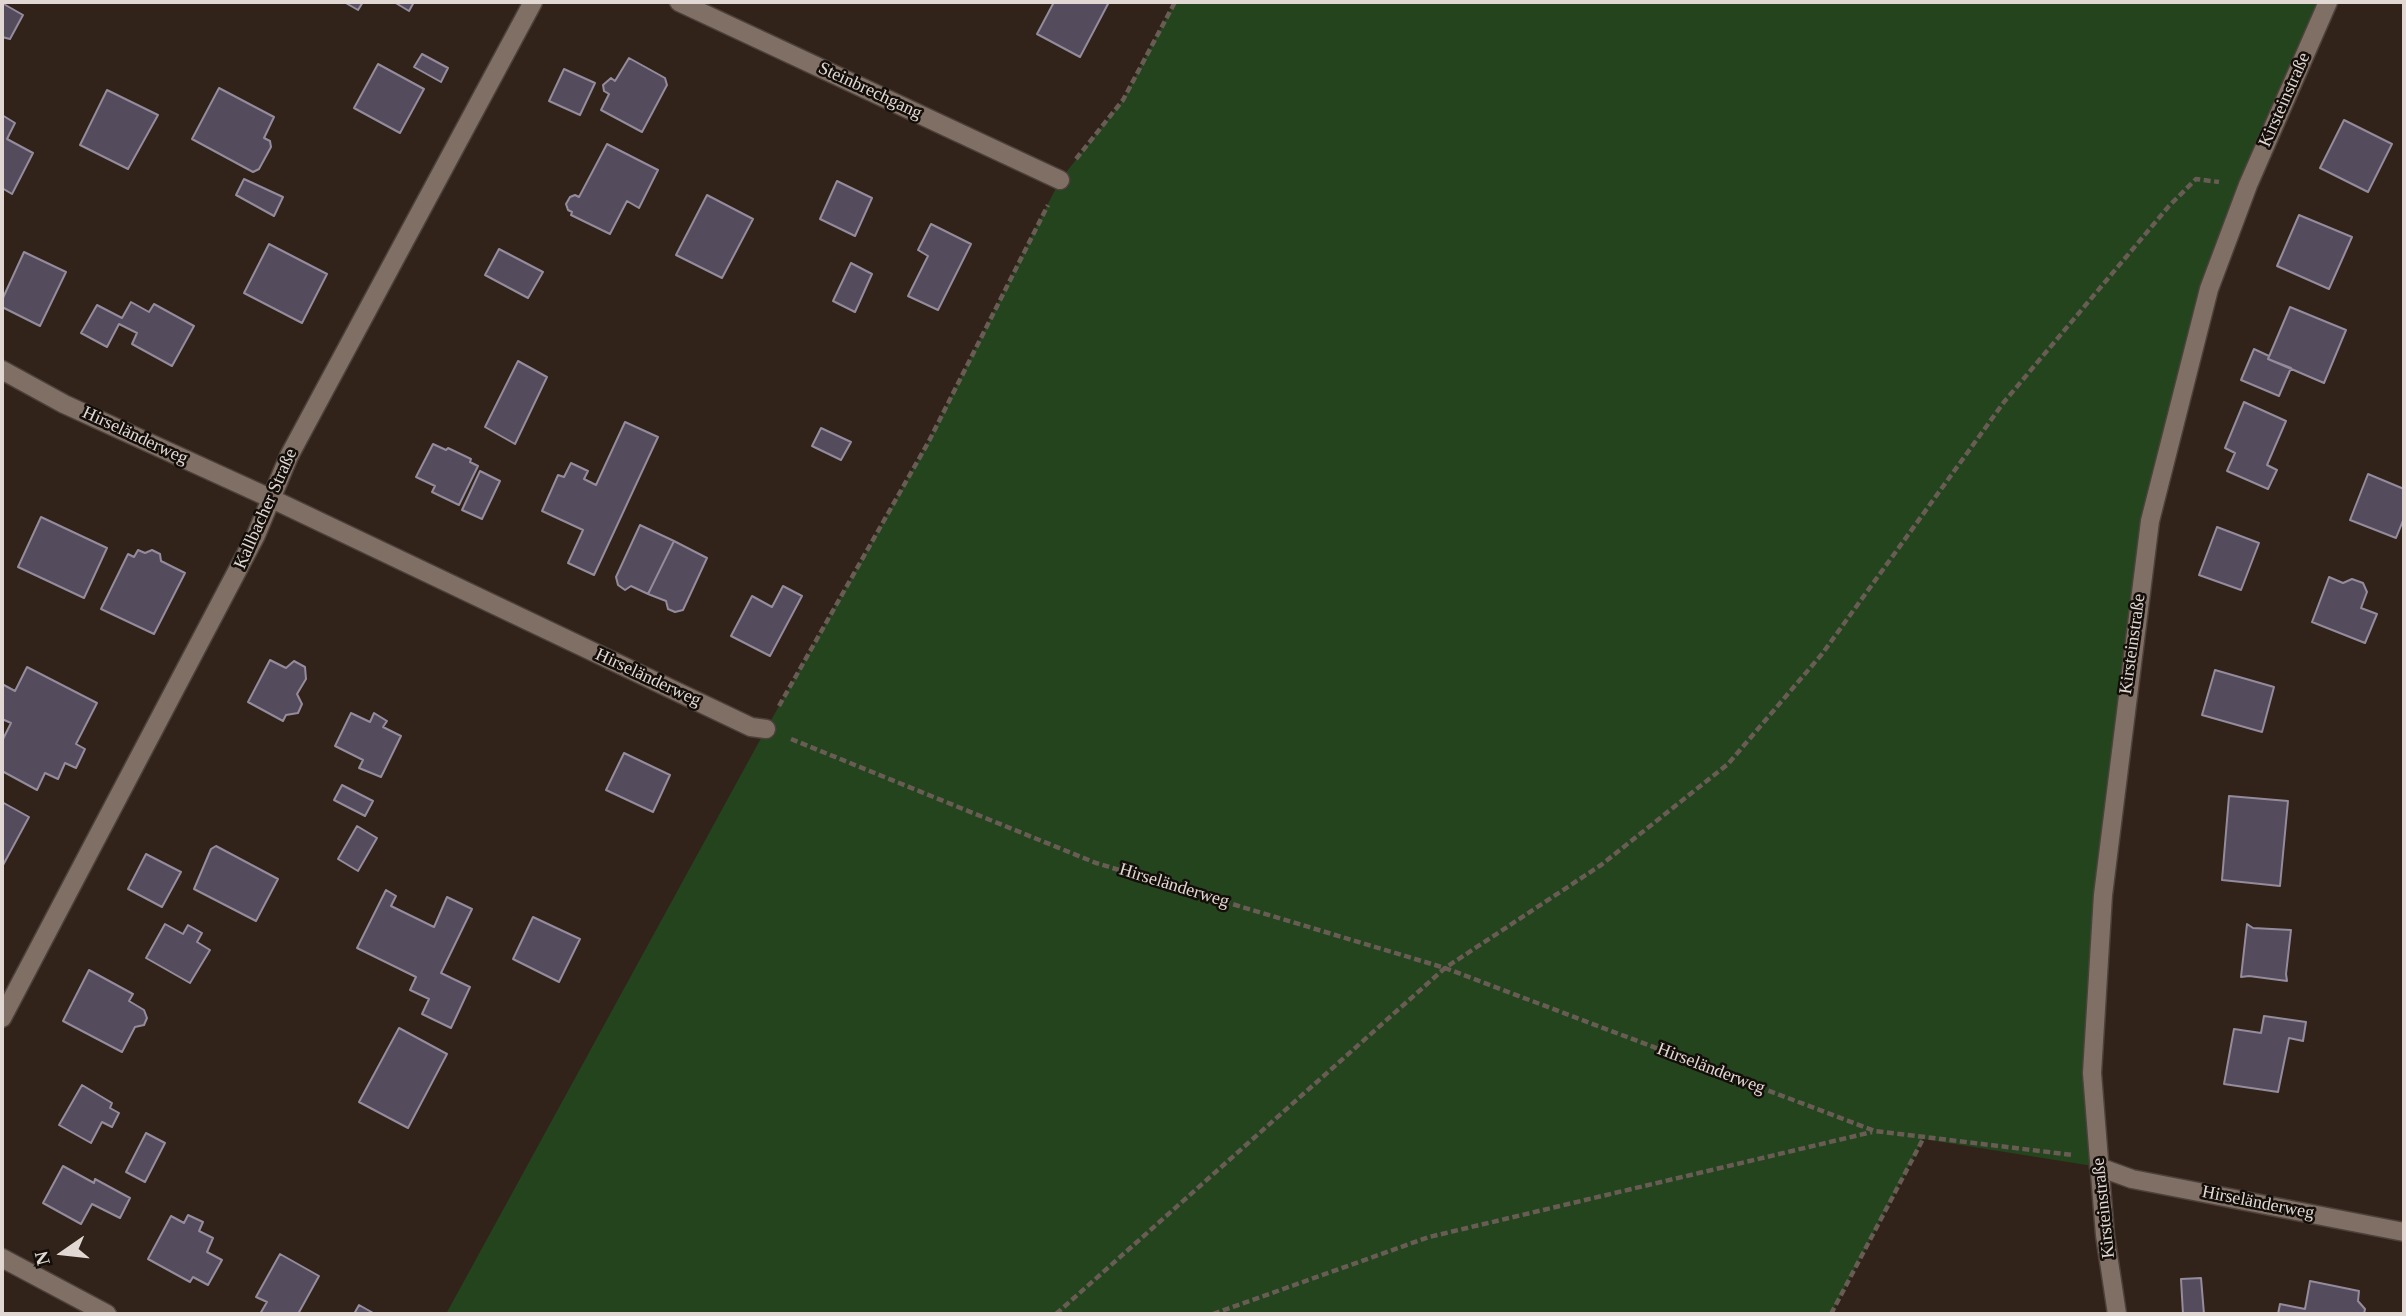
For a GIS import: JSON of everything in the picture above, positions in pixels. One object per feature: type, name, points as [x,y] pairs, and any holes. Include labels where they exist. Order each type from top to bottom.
[{"type":"street","name":"Kallbacher Straße","points":[[2,1018],[250,547],[289,456],[533,2]]},
{"type":"street","name":"Steinbrechgang","points":[[680,2],[1060,180]]},
{"type":"street","name":"Kirsteinstraße","points":[[2117,1314],[2105,1235],[2092,1073],[2103,895],[2150,521],[2209,289],[2248,185],[2328,2]]},
{"type":"street","name":"Hirseländerweg","points":[[2,370],[64,404],[270,498],[751,727],[766,729]]},
{"type":"street","name":"Hirseländerweg","points":[[2099,1167],[2132,1179],[2404,1232]]},
{"type":"street","points":[[2,1258],[107,1314]]},
{"type":"path","points":[[766,729],[929,441],[1060,180],[1123,100],[1175,2]]},
{"type":"path","points":[[1056,1314],[1445,968],[1601,865],[1728,764],[1822,654],[2004,402],[2169,206],[2196,179],[2248,185]]},
{"type":"path","name":"Hirseländerweg","points":[[766,729],[1096,863],[1445,968],[1875,1131],[2075,1156],[2099,1167]]},
{"type":"path","points":[[1213,1314],[1429,1237],[1875,1131]]},
{"type":"path","points":[[1831,1314],[1923,1139]]},
{"type":"green space","points":[[1175,2],[2334,2],[2248,185],[2171,433],[2103,895],[2099,1167],[1923,1139],[1831,1314],[446,1314],[766,729],[929,441],[1060,180],[1123,100]]},
{"type":"building","points":[[344,2],[363,2],[358,10]]},
{"type":"building","points":[[394,2],[414,2],[409,11]]},
{"type":"building","points":[[1054,2],[1109,2],[1080,57],[1037,34]]},
{"type":"building","points":[[2,3],[23,15],[10,39],[2,37]]},
{"type":"building","points":[[422,54],[448,68],[441,82],[414,67]]},
{"type":"building","points":[[629,58],[665,78],[667,85],[642,132],[601,110],[609,94],[604,91],[603,85],[611,78],[615,81]]},
{"type":"building","points":[[378,64],[424,89],[400,133],[354,108]]},
{"type":"building","points":[[564,69],[595,83],[580,115],[549,101]]},
{"type":"building","points":[[219,88],[274,117],[264,138],[270,141],[271,147],[259,169],[253,172],[192,139]]},
{"type":"building","points":[[107,90],[158,115],[128,169],[80,145]]},
{"type":"building","points":[[2,115],[15,123],[7,139],[33,153],[12,194],[2,188]]},
{"type":"building","points":[[2344,120],[2392,144],[2368,192],[2320,168]]},
{"type":"building","points":[[607,144],[658,170],[639,208],[627,201],[610,234],[571,215],[572,212],[566,204],[570,197],[579,197]]},
{"type":"building","points":[[244,179],[283,197],[274,216],[236,195]]},
{"type":"building","points":[[837,181],[872,198],[855,236],[820,219]]},
{"type":"building","points":[[707,195],[753,219],[722,278],[676,255]]},
{"type":"building","points":[[2299,215],[2352,237],[2329,289],[2277,266]]},
{"type":"building","points":[[931,224],[971,244],[938,310],[908,296],[928,256],[918,250]]},
{"type":"building","points":[[269,244],[327,274],[302,323],[244,293]]},
{"type":"building","points":[[499,249],[543,272],[528,298],[485,275]]},
{"type":"building","points":[[24,252],[66,272],[40,326],[2,307],[2,300]]},
{"type":"building","points":[[851,263],[872,274],[855,312],[833,301]]},
{"type":"building","points":[[131,302],[149,312],[154,304],[194,326],[172,366],[132,344],[137,333],[119,324],[107,347],[81,333],[97,305],[122,318]]},
{"type":"building","points":[[2290,307],[2346,330],[2324,383],[2268,359]]},
{"type":"building","points":[[2254,349],[2269,356],[2268,359],[2291,368],[2279,396],[2241,380]]},
{"type":"building","points":[[518,361],[547,377],[515,444],[485,427]]},
{"type":"building","points":[[2244,402],[2286,421],[2267,465],[2277,470],[2268,489],[2227,471],[2235,453],[2225,448]]},
{"type":"building","points":[[625,422],[658,437],[594,575],[568,563],[583,530],[542,511],[558,475],[564,477],[571,463],[588,471],[584,479],[596,485]]},
{"type":"building","points":[[821,428],[851,442],[841,460],[812,446]]},
{"type":"building","points":[[433,444],[471,459],[470,462],[478,466],[459,505],[432,492],[435,486],[416,477]]},
{"type":"building","points":[[480,471],[500,481],[482,519],[462,510]]},
{"type":"building","points":[[2368,474],[2404,489],[2404,518],[2396,538],[2350,520]]},
{"type":"building","points":[[41,517],[107,548],[84,598],[18,567]]},
{"type":"building","points":[[640,525],[674,541],[648,594],[631,586],[625,590],[618,585],[616,577]]},
{"type":"building","points":[[2217,527],[2259,543],[2241,590],[2199,575]]},
{"type":"building","points":[[674,541],[707,558],[683,610],[675,612],[668,609],[666,601],[648,594]]},
{"type":"building","points":[[138,550],[145,553],[152,550],[160,554],[161,561],[185,573],[154,634],[101,609],[128,554],[134,557]]},
{"type":"building","points":[[2329,577],[2343,583],[2352,579],[2363,583],[2367,592],[2361,608],[2377,614],[2365,643],[2312,622]]},
{"type":"building","points":[[783,586],[802,596],[770,656],[731,636],[752,596],[772,607]]},
{"type":"building","points":[[270,660],[286,668],[294,661],[305,667],[306,679],[297,694],[302,704],[298,713],[286,715],[283,721],[248,702]]},
{"type":"building","points":[[27,667],[97,703],[76,744],[85,749],[76,768],[65,763],[58,779],[45,773],[37,790],[2,771],[2,741],[11,723],[2,719],[2,684],[15,691]]},
{"type":"building","points":[[2215,670],[2274,687],[2262,732],[2202,715]]},
{"type":"building","points":[[351,713],[370,722],[374,713],[387,721],[383,727],[401,736],[381,777],[359,768],[363,760],[335,746]]},
{"type":"building","points":[[624,753],[670,775],[653,812],[606,790]]},
{"type":"building","points":[[342,785],[373,801],[365,816],[334,800]]},
{"type":"building","points":[[2229,796],[2288,801],[2280,886],[2222,880]]},
{"type":"building","points":[[2,802],[29,817],[2,867]]},
{"type":"building","points":[[357,826],[377,838],[358,871],[338,859]]},
{"type":"building","points":[[216,846],[278,879],[256,921],[194,889],[211,849]]},
{"type":"building","points":[[146,854],[181,872],[162,907],[128,889]]},
{"type":"building","points":[[386,890],[396,896],[391,906],[434,927],[447,897],[472,909],[441,973],[470,987],[451,1028],[422,1014],[429,999],[410,990],[416,977],[357,948]]},
{"type":"building","points":[[533,917],[580,939],[559,982],[513,959]]},
{"type":"building","points":[[165,924],[183,934],[188,925],[202,933],[197,942],[210,950],[190,983],[146,958]]},
{"type":"building","points":[[2247,924],[2253,928],[2291,930],[2287,981],[2241,977]]},
{"type":"building","points":[[89,970],[133,994],[129,1001],[144,1010],[147,1018],[144,1025],[135,1027],[122,1052],[63,1021]]},
{"type":"building","points":[[2264,1016],[2306,1022],[2303,1041],[2289,1038],[2278,1092],[2224,1084],[2234,1029],[2261,1033]]},
{"type":"building","points":[[399,1028],[447,1054],[408,1128],[359,1102]]},
{"type":"building","points":[[82,1085],[112,1103],[110,1108],[119,1113],[112,1127],[102,1122],[91,1143],[59,1125]]},
{"type":"building","points":[[146,1133],[165,1143],[145,1182],[126,1172]]},
{"type":"building","points":[[63,1166],[130,1198],[120,1218],[92,1204],[81,1224],[43,1203]]},
{"type":"building","points":[[188,1215],[203,1222],[199,1231],[213,1238],[207,1252],[222,1260],[208,1285],[193,1277],[190,1282],[148,1259],[171,1216],[184,1223]]},
{"type":"building","points":[[280,1254],[319,1276],[298,1314],[260,1314],[267,1302],[256,1297]]},
{"type":"building","points":[[2201,1278],[2204,1314],[2183,1314],[2181,1279]]},
{"type":"building","points":[[2310,1281],[2359,1291],[2358,1301],[2365,1309],[2364,1314],[2278,1314],[2280,1304],[2305,1309]]},
{"type":"building","points":[[359,1305],[375,1314],[354,1314]]}]
